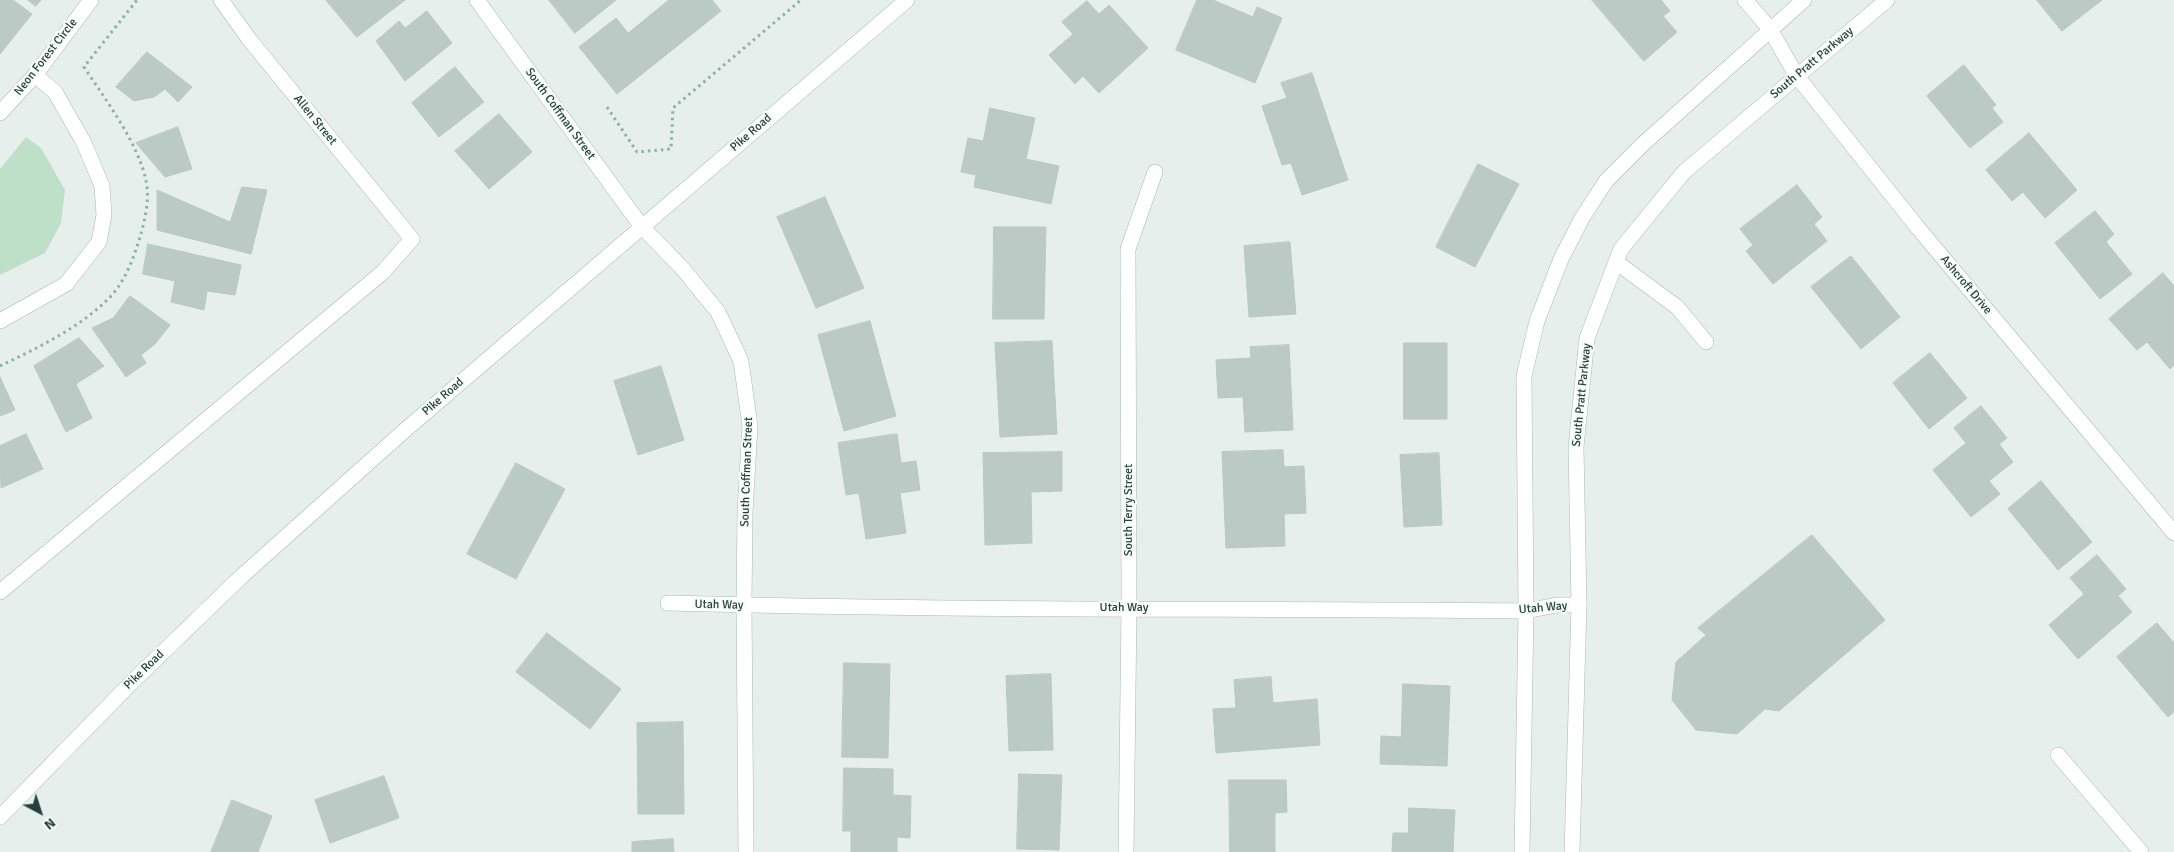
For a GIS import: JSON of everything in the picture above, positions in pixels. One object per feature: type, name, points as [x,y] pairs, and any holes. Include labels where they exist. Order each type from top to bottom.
[{"type":"street","name":"Neon Forest Circle","points":[[0,113],[35,75],[91,0]]},
{"type":"street","name":"Allen Street","points":[[0,592],[382,272],[412,239],[249,39],[221,0]]},
{"type":"street","name":"South Coffman Street","points":[[477,0],[642,227],[683,269],[718,312],[742,361],[750,426],[745,512],[744,605],[746,852]]},
{"type":"street","name":"Pike Road","points":[[0,817],[132,682],[243,575],[404,431],[907,0]]},
{"type":"street","name":"Ashcroft Drive","points":[[1744,0],[1770,29],[1796,75],[1918,228],[2174,533]]},
{"type":"street","points":[[1522,852],[1526,611],[1524,376],[1536,321],[1561,259],[1582,218],[1606,181],[1643,144],[1804,0]]},
{"type":"street","name":"South Pratt Parkway","points":[[1572,852],[1579,605],[1576,447],[1587,338],[1621,248],[1684,172],[1886,0]]},
{"type":"street","points":[[0,321],[66,284],[99,242],[104,215],[102,186],[84,143],[54,92],[35,75]]},
{"type":"street","name":"South Terry Street","points":[[1126,852],[1129,608],[1128,250],[1155,172]]},
{"type":"street","points":[[1616,262],[1677,306],[1706,342]]},
{"type":"street","name":"Utah Way","points":[[668,603],[873,608],[1526,611],[1557,605],[1579,605]]},
{"type":"street","points":[[2058,755],[2141,852]]},
{"type":"path","points":[[607,107],[637,152],[671,149],[673,108],[801,0]]},
{"type":"green space","points":[[26,137],[41,148],[65,190],[61,223],[45,253],[0,275],[0,169]]},
{"type":"building","points":[[0,0],[13,0],[32,14],[0,54]]},
{"type":"building","points":[[28,0],[41,0],[36,6]]},
{"type":"building","points":[[326,0],[405,0],[357,37]]},
{"type":"building","points":[[549,0],[616,0],[575,33]]},
{"type":"building","points":[[669,0],[712,0],[721,11],[617,94],[579,47],[616,18],[628,33]]},
{"type":"building","points":[[1197,0],[1213,0],[1253,17],[1257,7],[1282,18],[1255,83],[1176,50]]},
{"type":"building","points":[[1592,0],[1661,0],[1670,11],[1663,16],[1677,32],[1644,61]]},
{"type":"building","points":[[2037,0],[2102,0],[2062,31]]},
{"type":"building","points":[[1087,1],[1099,14],[1109,5],[1148,48],[1099,93],[1083,76],[1075,84],[1049,55],[1073,34],[1062,22]]},
{"type":"building","points":[[427,11],[452,43],[405,81],[376,41],[399,21],[405,28]]},
{"type":"building","points":[[147,52],[192,87],[178,102],[165,89],[154,97],[134,101],[116,87]]},
{"type":"building","points":[[1964,65],[1996,105],[1992,108],[2003,122],[1970,148],[1927,96]]},
{"type":"building","points":[[455,67],[484,102],[439,137],[412,103]]},
{"type":"building","points":[[1312,73],[1348,180],[1302,195],[1291,163],[1282,165],[1262,106],[1287,98],[1281,83]]},
{"type":"building","points":[[990,108],[1035,118],[1026,159],[1059,166],[1051,204],[974,187],[976,175],[961,172],[968,138],[983,141]]},
{"type":"building","points":[[499,114],[532,152],[489,189],[455,151]]},
{"type":"building","points":[[178,127],[192,169],[165,177],[136,143]]},
{"type":"building","points":[[2029,133],[2077,190],[2045,218],[2023,192],[2012,201],[1986,170]]},
{"type":"building","points":[[1478,164],[1519,184],[1475,267],[1436,247]]},
{"type":"building","points":[[1797,185],[1822,217],[1814,224],[1827,241],[1773,284],[1746,251],[1753,245],[1740,229]]},
{"type":"building","points":[[242,187],[267,190],[251,254],[157,230],[157,190],[230,222]]},
{"type":"building","points":[[825,197],[864,288],[816,308],[777,217]]},
{"type":"building","points":[[2095,211],[2114,234],[2106,242],[2132,274],[2100,299],[2055,243]]},
{"type":"building","points":[[994,227],[1046,227],[1044,319],[993,319]]},
{"type":"building","points":[[1290,242],[1296,314],[1249,317],[1244,246]]},
{"type":"building","points":[[148,244],[241,265],[235,295],[207,291],[204,310],[171,302],[175,281],[143,274]]},
{"type":"building","points":[[1851,256],[1900,317],[1861,349],[1811,287]]},
{"type":"building","points":[[2163,273],[2174,286],[2174,365],[2170,369],[2147,342],[2137,350],[2109,319]]},
{"type":"building","points":[[130,296],[170,325],[155,344],[141,355],[146,363],[126,377],[92,328],[113,318]]},
{"type":"building","points":[[870,321],[896,416],[844,431],[818,335]]},
{"type":"building","points":[[79,338],[104,366],[76,384],[92,418],[66,432],[34,366]]},
{"type":"building","points":[[1052,341],[1057,434],[1000,437],[995,343]]},
{"type":"building","points":[[1404,343],[1447,343],[1447,419],[1404,419]]},
{"type":"building","points":[[1289,345],[1293,430],[1245,432],[1243,397],[1218,398],[1216,360],[1251,358],[1250,347]]},
{"type":"building","points":[[1930,353],[1967,398],[1929,429],[1893,383]]},
{"type":"building","points":[[661,366],[684,440],[638,455],[614,381]]},
{"type":"building","points":[[0,377],[15,410],[0,416]]},
{"type":"building","points":[[1981,406],[2007,438],[1999,444],[2013,462],[1989,481],[2000,494],[1971,517],[1933,470],[1966,443],[1954,428]]},
{"type":"building","points":[[26,434],[43,469],[1,488],[0,446]]},
{"type":"building","points":[[897,434],[901,463],[916,461],[920,490],[900,493],[906,533],[866,539],[859,493],[846,495],[838,443]]},
{"type":"building","points":[[1283,450],[1284,467],[1304,466],[1306,513],[1284,514],[1285,546],[1226,548],[1222,452]]},
{"type":"building","points":[[1062,452],[1062,491],[1031,492],[1032,543],[985,545],[983,453]]},
{"type":"building","points":[[1439,453],[1442,525],[1404,527],[1400,455]]},
{"type":"building","points":[[516,463],[565,489],[516,579],[467,554]]},
{"type":"building","points":[[2041,481],[2092,542],[2058,570],[2008,509]]},
{"type":"building","points":[[1812,535],[1885,620],[1779,711],[1765,709],[1737,734],[1696,730],[1672,700],[1676,662],[1706,635],[1698,628]]},
{"type":"building","points":[[2097,555],[2126,589],[2118,596],[2132,612],[2078,659],[2049,625],[2084,594],[2070,578]]},
{"type":"building","points":[[2157,623],[2174,643],[2174,712],[2168,717],[2117,657]]},
{"type":"building","points":[[547,633],[621,689],[590,729],[516,672]]},
{"type":"building","points":[[844,663],[890,664],[888,758],[842,757]]},
{"type":"building","points":[[1051,674],[1053,750],[1009,751],[1006,676]]},
{"type":"building","points":[[1271,677],[1273,703],[1317,699],[1320,745],[1216,753],[1213,709],[1236,708],[1234,680]]},
{"type":"building","points":[[1403,684],[1450,686],[1447,766],[1380,764],[1381,736],[1401,737]]},
{"type":"building","points":[[683,722],[684,814],[638,814],[637,723]]},
{"type":"building","points":[[844,768],[893,769],[893,795],[911,796],[910,838],[897,837],[897,852],[851,852],[851,831],[843,831]]},
{"type":"building","points":[[1019,774],[1062,775],[1059,850],[1017,849]]},
{"type":"building","points":[[384,776],[399,818],[330,843],[315,800]]},
{"type":"building","points":[[1229,780],[1286,780],[1287,812],[1275,813],[1275,852],[1230,852]]},
{"type":"building","points":[[232,800],[272,816],[258,852],[211,852]]},
{"type":"building","points":[[1409,808],[1455,810],[1453,852],[1392,852],[1393,833],[1408,833]]},
{"type":"building","points":[[673,839],[674,852],[632,852],[632,842]]}]
